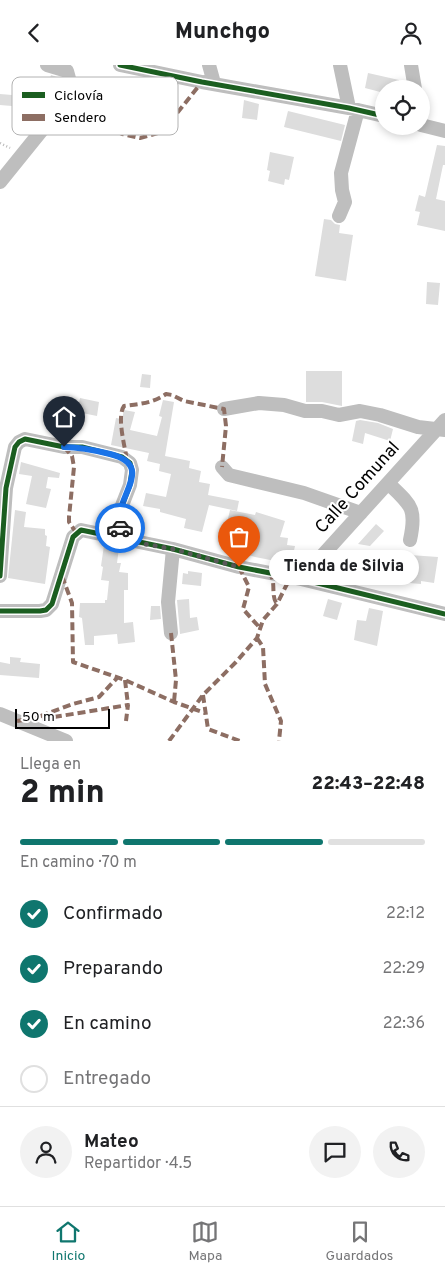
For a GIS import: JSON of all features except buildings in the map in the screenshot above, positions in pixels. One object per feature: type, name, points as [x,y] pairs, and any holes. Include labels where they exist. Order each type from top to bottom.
[{"type":"street","points":[[47,65],[67,71],[69,77]]},
{"type":"street","points":[[120,65],[178,77]]},
{"type":"street","points":[[209,65],[214,83]]},
{"type":"street","points":[[339,216],[345,202],[342,191],[342,173],[353,109],[340,65]]},
{"type":"street","points":[[411,65],[414,80]]},
{"type":"street","points":[[178,77],[375,114]]},
{"type":"street","points":[[430,127],[445,131]]},
{"type":"street","points":[[0,182],[37,135]]},
{"type":"street","points":[[224,409],[259,403],[284,405],[305,411],[339,415],[360,411],[418,427],[442,427]]},
{"type":"street","name":"Calle Comunal","points":[[301,579],[388,483],[442,427]]},
{"type":"street","points":[[0,576],[6,488],[15,447],[25,439],[64,447],[82,447],[122,457],[130,463],[132,470],[130,485],[118,521],[123,540]]},
{"type":"street","points":[[222,467],[228,475],[304,493],[361,513]]},
{"type":"street","points":[[388,483],[407,501],[413,513],[414,521],[410,540]]},
{"type":"street","points":[[0,611],[46,610],[52,604],[72,537],[82,530],[173,549],[239,567],[301,579],[445,614]]},
{"type":"street","points":[[171,633],[168,602],[173,549]]},
{"type":"street","points":[[0,714],[66,741]]},
{"type":"path","points":[[0,143],[12,149]]},
{"type":"marked path","points":[[178,112],[202,82]]},
{"type":"marked path","points":[[126,135],[140,138],[151,135]]},
{"type":"marked path","points":[[124,459],[126,455],[121,423],[124,406],[141,404],[166,394],[184,401],[224,409],[226,426],[222,467]]},
{"type":"marked path","points":[[64,447],[72,456],[74,467],[69,522],[77,534]]},
{"type":"marked path","points":[[239,567],[249,587],[243,609],[260,628]]},
{"type":"marked path","points":[[269,572],[273,580],[274,597],[277,604]]},
{"type":"marked path","points":[[62,576],[72,603],[73,662],[125,680],[174,702],[205,713]]},
{"type":"marked path","points":[[169,741],[203,695],[257,638],[263,620],[277,604],[287,584],[298,580]]},
{"type":"marked path","points":[[171,633],[176,680],[174,702]]},
{"type":"marked path","points":[[257,638],[263,647],[265,684],[281,721],[279,741]]},
{"type":"marked path","points":[[17,721],[35,718],[99,697],[117,678]]},
{"type":"marked path","points":[[125,680],[128,705]]},
{"type":"marked path","points":[[203,695],[208,729],[240,741]]},
{"type":"marked path","points":[[42,719],[128,705],[126,721]]},
{"type":"cycle path","points":[[120,65],[178,77]]},
{"type":"cycle path","points":[[178,77],[375,114]]},
{"type":"cycle path","points":[[0,576],[6,488],[15,447],[25,439],[64,447],[82,447],[122,457],[130,463],[132,470],[130,485],[118,522],[123,540]]},
{"type":"cycle path","points":[[0,611],[46,610],[52,604],[73,537],[81,530],[173,549],[239,567],[301,579],[445,614]]},
{"type":"way so far","points":[[120,528],[123,540],[173,549],[239,567]]},
{"type":"place","name":"Tienda de Silvia","points":[[239,567]]},
{"type":"route","points":[[64,447],[82,447],[122,457],[130,463],[132,470],[130,485],[121,508],[118,521],[120,528]]}]
